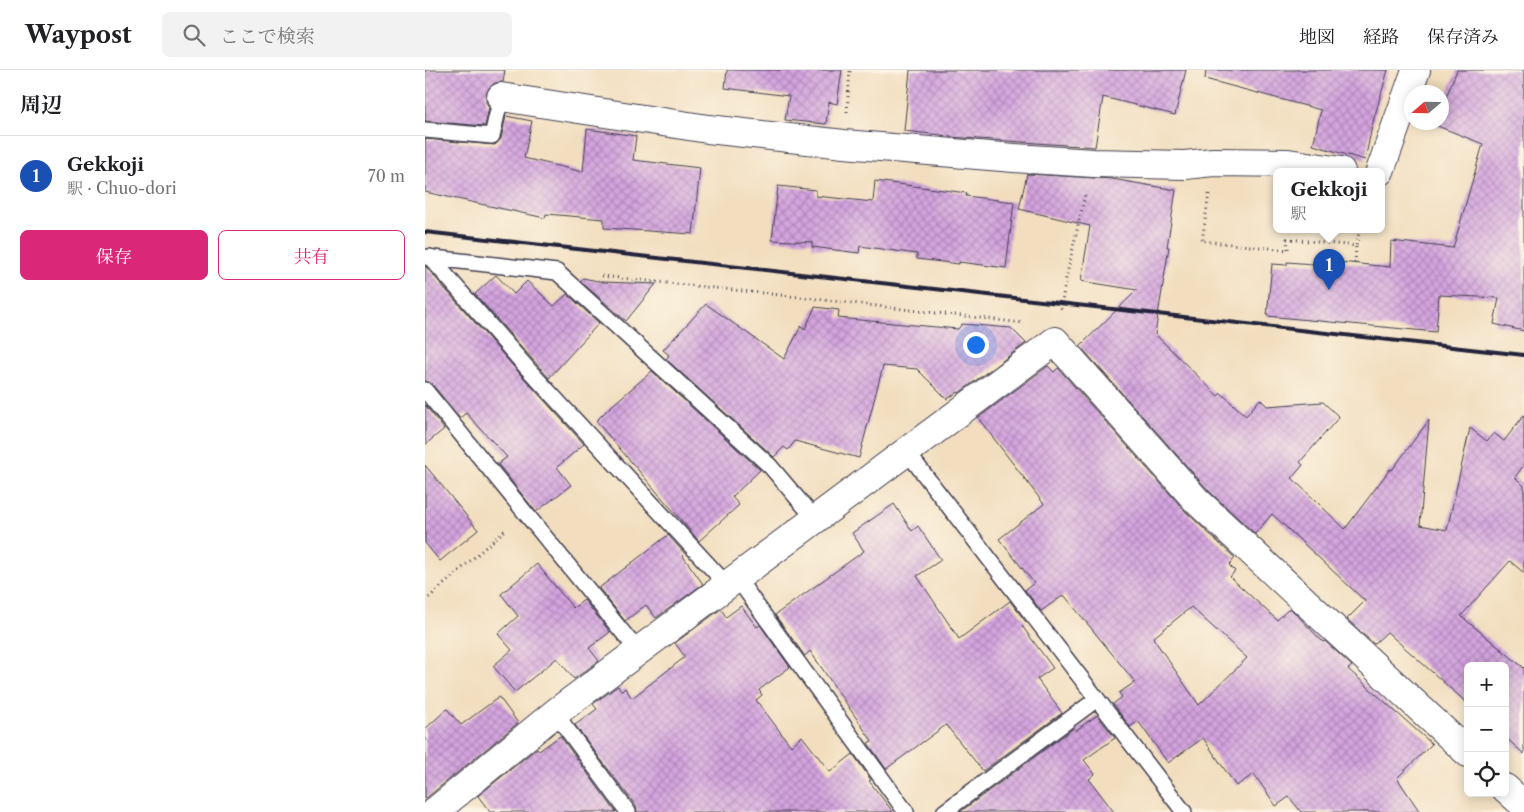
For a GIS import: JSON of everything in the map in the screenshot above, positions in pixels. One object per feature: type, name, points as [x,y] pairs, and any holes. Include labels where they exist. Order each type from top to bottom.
[{"type":"street","points":[[1381,168],[1416,70]]},
{"type":"street","points":[[501,97],[708,129],[844,144],[1093,163],[1185,165],[1213,162],[1289,163],[1322,168]]},
{"type":"street","points":[[434,812],[555,713],[1055,341],[1197,502],[1467,752]]},
{"type":"street","points":[[1509,792],[1524,805]]},
{"type":"lane","points":[[425,130],[492,136],[501,97]]},
{"type":"lane","points":[[428,257],[557,272],[770,466],[815,519]]},
{"type":"lane","points":[[428,257],[528,369],[732,581],[906,812]]},
{"type":"lane","points":[[425,390],[638,651]]},
{"type":"lane","points":[[907,452],[1185,812]]},
{"type":"lane","points":[[944,812],[1097,699]]},
{"type":"lane","points":[[555,713],[628,812]]},
{"type":"path","points":[[844,144],[850,70]]},
{"type":"path","points":[[1213,162],[1202,241],[1288,250],[1287,239],[1356,246]]},
{"type":"path","points":[[557,272],[799,296],[1034,324],[1055,341],[1065,283],[1093,163]]},
{"type":"path","points":[[1355,263],[1359,233]]},
{"type":"path","points":[[425,601],[525,512]]},
{"type":"building","points":[[425,70],[505,70],[503,82],[495,83],[486,94],[486,102],[489,107],[485,126],[425,121]]},
{"type":"building","points":[[727,70],[842,70],[837,104],[829,102],[826,124],[785,120],[789,96],[725,88]]},
{"type":"building","points":[[910,70],[1186,70],[1175,115],[1103,97],[1095,147],[950,137],[904,131]]},
{"type":"building","points":[[1206,70],[1388,70],[1373,122],[1365,160],[1313,145],[1321,110],[1205,79]]},
{"type":"building","points":[[1457,70],[1524,70],[1524,331],[1494,324],[1499,298],[1439,295],[1436,332],[1267,316],[1272,264],[1287,265],[1287,262],[1339,266],[1340,262],[1390,267],[1391,241],[1453,248],[1483,144],[1448,130],[1449,90]]},
{"type":"building","points":[[506,116],[532,121],[524,158],[583,172],[587,129],[636,136],[633,160],[700,168],[693,234],[604,228],[604,219],[546,214],[545,218],[425,192],[425,139],[495,145],[501,139]]},
{"type":"building","points":[[1027,174],[1112,179],[1176,190],[1155,334],[1218,396],[1221,393],[1246,416],[1260,399],[1267,406],[1323,402],[1339,417],[1300,462],[1303,465],[1292,478],[1345,529],[1429,420],[1420,525],[1447,530],[1470,428],[1487,441],[1494,433],[1504,441],[1524,415],[1524,465],[1515,477],[1524,486],[1524,573],[1510,561],[1461,616],[1524,668],[1524,754],[1509,741],[1509,662],[1464,662],[1464,700],[1387,632],[1374,644],[1347,619],[1365,601],[1272,514],[1255,534],[1208,490],[1080,346],[1137,290],[1081,281],[1090,226],[1019,209]]},
{"type":"building","points":[[875,181],[967,193],[966,196],[1014,202],[1006,268],[917,259],[917,254],[860,246],[859,253],[812,247],[812,242],[772,240],[778,186],[816,190],[816,196],[873,202]]},
{"type":"building","points":[[425,266],[584,444],[557,467],[571,485],[536,512],[498,464],[507,457],[466,413],[460,418],[432,384],[425,381]]},
{"type":"building","points":[[496,275],[514,294],[527,281],[554,306],[567,294],[599,323],[549,378],[475,294]]},
{"type":"building","points":[[583,278],[603,282],[656,284],[626,321],[580,281]]},
{"type":"building","points":[[706,304],[784,359],[801,326],[805,329],[815,307],[839,310],[838,318],[958,329],[962,324],[1011,328],[1026,343],[959,393],[947,399],[917,369],[883,366],[859,458],[795,441],[788,450],[784,447],[774,457],[666,359],[669,355],[663,350]]},
{"type":"building","points":[[1048,366],[1054,372],[1058,368],[1185,511],[1235,558],[1229,565],[1235,571],[1230,577],[1277,620],[1290,608],[1323,642],[1325,641],[1352,666],[1348,669],[1432,744],[1397,778],[1420,812],[1301,812],[1289,797],[1276,806],[1254,774],[1236,786],[1203,738],[1168,763],[1138,721],[1130,727],[1113,704],[1122,697],[1119,693],[1135,682],[1064,595],[1041,611],[1025,590],[1034,583],[999,539],[1044,504],[978,418]],"holes":[[[1191,607],[1247,658],[1199,705],[1153,638]]]},
{"type":"building","points":[[652,371],[760,470],[732,497],[739,505],[699,541],[596,421]]},
{"type":"building","points":[[425,405],[444,429],[425,445]]},
{"type":"building","points":[[425,465],[478,530],[440,561],[425,543]]},
{"type":"building","points":[[894,504],[912,531],[918,526],[941,560],[917,576],[959,639],[1010,601],[1026,622],[1022,626],[1053,668],[1037,679],[1062,713],[983,771],[946,725],[886,769],[868,743],[872,741],[810,651],[805,656],[775,615],[864,551],[852,533]]},
{"type":"building","points":[[668,535],[685,554],[683,556],[703,584],[656,618],[646,605],[625,621],[599,588]]},
{"type":"building","points":[[537,564],[573,608],[584,600],[610,632],[589,648],[599,661],[574,679],[557,658],[515,692],[493,666],[512,650],[498,634],[518,616],[501,594]]},
{"type":"building","points":[[741,606],[757,627],[760,625],[790,667],[759,690],[762,695],[756,700],[791,746],[802,736],[830,772],[853,754],[871,780],[869,781],[893,812],[637,812],[636,806],[575,725],[597,709],[593,704],[618,686],[622,691],[625,688],[632,698],[685,657],[675,643],[721,609],[726,617]]},
{"type":"building","points":[[499,697],[518,723],[425,799],[425,729],[447,709],[461,725]]},
{"type":"building","points":[[1097,715],[1115,738],[1084,760],[1095,774],[1089,779],[1114,812],[960,812],[1074,728],[1075,731]]},
{"type":"building","points":[[560,736],[616,812],[490,812],[478,796],[537,748],[539,751]]},
{"type":"railway","points":[[425,232],[1524,355]]},
{"type":"place","name":"Gekkoji","points":[[1329,290]]}]
